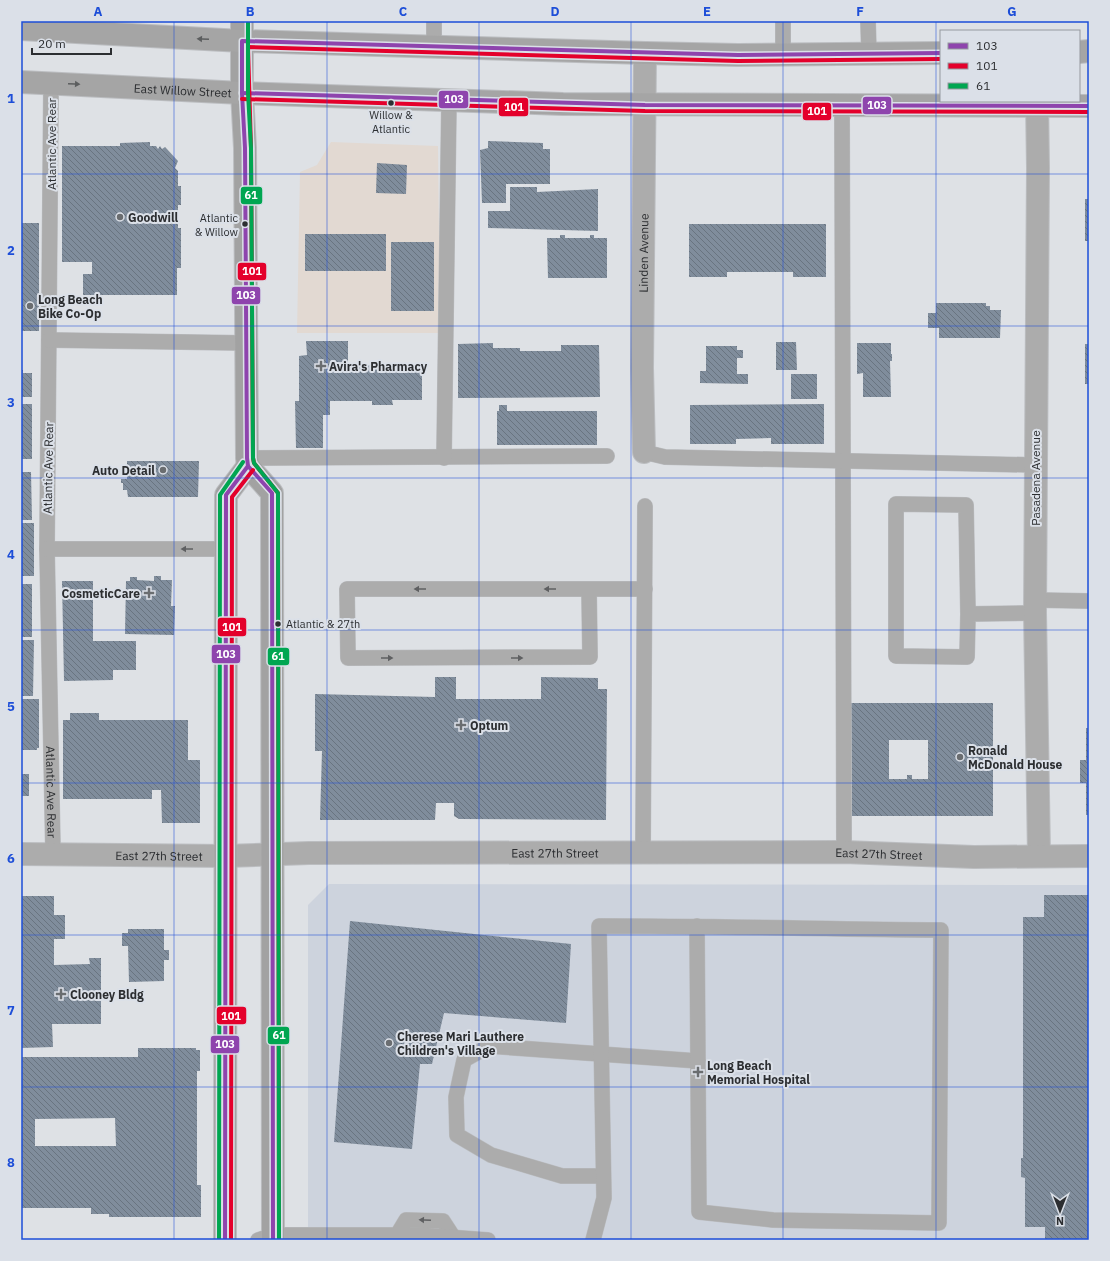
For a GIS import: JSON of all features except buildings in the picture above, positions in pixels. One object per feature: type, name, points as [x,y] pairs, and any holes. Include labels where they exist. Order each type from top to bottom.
[{"type":"main road","points":[[21,29],[82,27],[242,31],[434,46],[645,53],[940,53]]},
{"type":"main road","points":[[225,1240],[226,495],[247,462],[245,148],[242,93],[242,31]]},
{"type":"main road","name":"East Willow Street","points":[[21,82],[242,93],[645,105],[842,106],[1037,104],[1089,106]]},
{"type":"main road","points":[[247,462],[272,493],[272,854],[268,1238]]},
{"type":"street","name":"Linden Avenue","points":[[644,452],[642,368],[645,53]]},
{"type":"street","name":"Pasadena Avenue","points":[[1037,104],[1035,607],[1040,855]]},
{"type":"street","name":"East 27th Street","points":[[21,854],[226,856],[272,854],[844,852],[974,857],[1040,855],[1089,856]]},
{"type":"lane","points":[[434,21],[434,46]]},
{"type":"lane","points":[[783,21],[783,54]]},
{"type":"lane","points":[[868,21],[869,54]]},
{"type":"lane","name":"Atlantic Ave Rear","points":[[51,83],[47,549],[53,854]]},
{"type":"lane","points":[[444,458],[449,99]]},
{"type":"lane","points":[[842,106],[844,852]]},
{"type":"lane","points":[[49,340],[246,344]]},
{"type":"lane","points":[[644,452],[665,457],[1036,465]]},
{"type":"lane","points":[[247,462],[607,456]]},
{"type":"lane","points":[[896,504],[966,505],[968,614],[967,657],[896,656],[896,504]]},
{"type":"lane","points":[[643,852],[645,506]]},
{"type":"lane","points":[[47,549],[226,549]]},
{"type":"lane","points":[[589,589],[590,657],[348,658],[347,589],[589,589],[645,589]]},
{"type":"lane","points":[[968,614],[1089,601]]},
{"type":"lane","points":[[594,1240],[604,1198],[599,926],[697,926],[941,930],[939,1223],[773,1220],[699,1212],[697,926]]},
{"type":"lane","points":[[604,1176],[562,1176],[491,1155],[457,1135],[456,1097],[464,1060],[489,1046],[698,1061]]},
{"type":"lane","points":[[268,1238],[488,1240]]},
{"type":"shaded area","points":[[331,142],[438,146],[440,333],[297,333],[300,172],[317,165]]},
{"type":"shaded area","name":"Long Beach Memorial Hospital","points":[[329,884],[1089,885],[1089,1240],[308,1240],[308,905]]},
{"type":"transit line","name":"61","points":[[248,21],[248,93],[251,148],[253,458],[254,463],[278,493],[279,1240]]},
{"type":"transit line","name":"103","points":[[273,1240],[272,493],[248,466],[247,458],[245,148],[242,93],[242,41],[738,55],[940,53]]},
{"type":"transit line","name":"101","points":[[279,1240],[278,493],[254,463],[253,458],[251,148],[248,47],[738,61],[940,59]]},
{"type":"transit line","name":"103","points":[[242,93],[645,105],[1089,106]]},
{"type":"transit line","name":"101","points":[[242,99],[645,111],[1089,112]]},
{"type":"transit line","name":"61","points":[[219,1240],[220,495],[243,462]]},
{"type":"transit line","name":"103","points":[[225,1240],[226,495],[248,466]]},
{"type":"transit line","name":"101","points":[[231,1240],[232,497],[253,470]]},
{"type":"place","name":"Willow & Atlantic","points":[[391,103]]},
{"type":"place","name":"Goodwill","points":[[120,217]]},
{"type":"place","name":"Atlantic & Willow","points":[[245,224]]},
{"type":"place","name":"Long Beach Bike Co-Op","points":[[30,306]]},
{"type":"place","name":"Avira's Pharmacy","points":[[321,366]]},
{"type":"place","name":"Auto Detail","points":[[163,470]]},
{"type":"place","name":"CosmeticCare","points":[[149,593]]},
{"type":"place","name":"Atlantic & 27th","points":[[278,624]]},
{"type":"place","name":"Optum","points":[[461,725]]},
{"type":"place","name":"Ronald McDonald House","points":[[960,757]]},
{"type":"place","name":"Clooney Bldg","points":[[61,994]]},
{"type":"place","name":"Cherese Mari Lauthere Children's Village","points":[[389,1043]]},
{"type":"place","name":"Long Beach Memorial Hospital","points":[[698,1072]]}]
